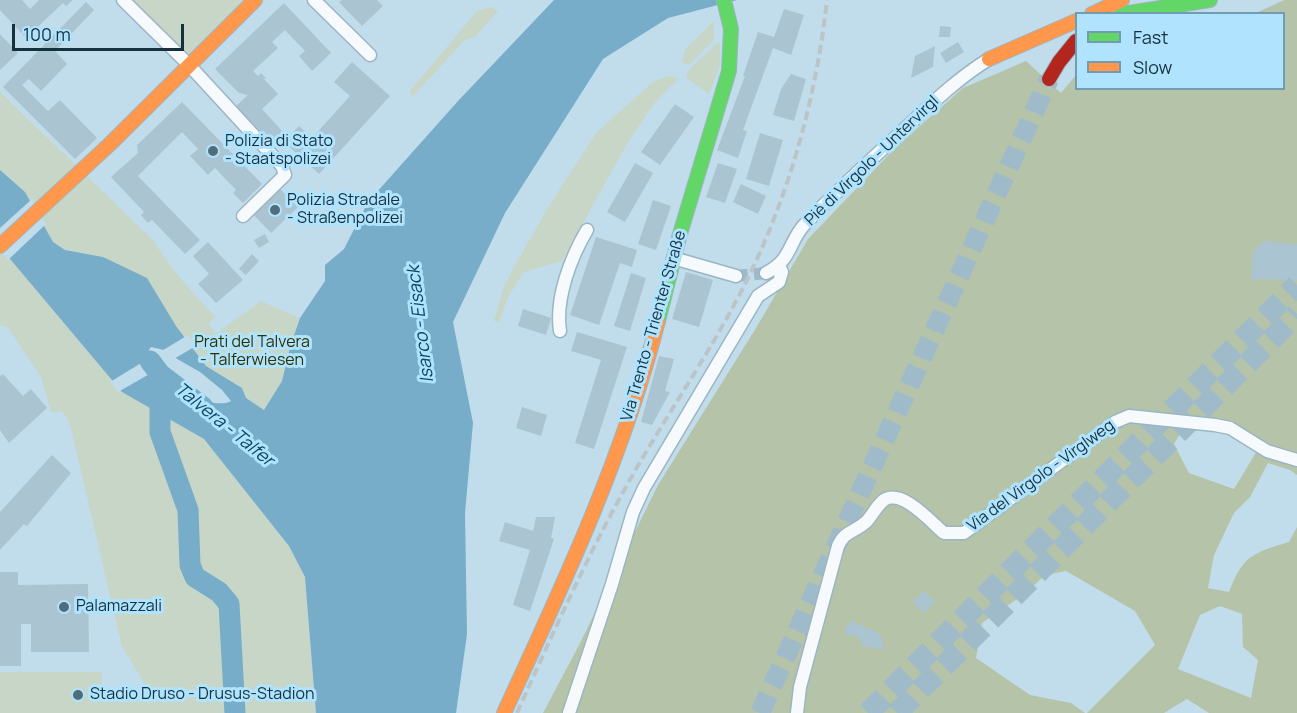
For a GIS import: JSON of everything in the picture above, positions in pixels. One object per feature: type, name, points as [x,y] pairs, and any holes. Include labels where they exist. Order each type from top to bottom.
[{"type":"street","points":[[123,0],[189,65],[285,171],[285,175],[243,216]]},
{"type":"street","points":[[0,246],[110,144],[255,0]]},
{"type":"street","points":[[314,0],[369,55]]},
{"type":"street","name":"Via Trento - Trienter Straße","points":[[504,713],[575,560],[647,363],[674,258],[729,71],[730,23],[724,0]]},
{"type":"street","points":[[1096,12],[1122,0]]},
{"type":"street","points":[[1123,12],[1143,0]]},
{"type":"street","points":[[1133,12],[1210,0]]},
{"type":"street","points":[[989,59],[1075,22]]},
{"type":"street","points":[[1049,80],[1059,62],[1075,44]]},
{"type":"street","name":"Piè di Virgolo - Untervirgl","points":[[569,713],[633,513],[644,488],[758,296],[779,282],[782,272],[779,266],[803,226],[940,95],[966,73],[989,59]]},
{"type":"street","points":[[560,331],[560,308],[564,285],[570,264],[587,230]]},
{"type":"street","points":[[674,258],[736,276]]},
{"type":"street","points":[[766,273],[779,266]]},
{"type":"street","name":"Via del Virgolo - Virglweg","points":[[797,713],[800,687],[838,546],[842,537],[861,526],[885,500],[896,498],[919,508],[944,533],[964,533],[1115,422],[1129,416],[1230,428],[1267,451],[1297,460]]},
{"type":"green space","points":[[123,0],[255,0],[189,65]]},
{"type":"green space","points":[[1284,0],[1297,0],[1297,475],[1290,470],[1268,463],[1250,497],[1234,513],[1214,555],[1208,588],[1229,592],[1239,570],[1251,557],[1266,549],[1289,542],[1297,527],[1297,713],[1209,713],[1187,699],[1164,713],[1087,713],[1155,645],[1135,611],[1066,571],[1045,575],[1026,593],[982,623],[976,658],[1030,695],[1071,703],[1085,713],[543,713],[658,485],[756,328],[808,239],[897,146],[963,88],[1026,61],[1061,93],[1075,76],[1075,90],[1285,90],[1285,12],[1258,12]],"holes":[[[1185,426],[1228,431],[1258,449],[1234,489],[1189,473],[1174,444]],[[1220,606],[1242,614],[1243,647],[1258,660],[1251,698],[1178,669],[1200,615]]]},
{"type":"green space","points":[[492,7],[498,11],[475,37],[465,40],[413,96],[409,92],[477,11]]},
{"type":"green space","points":[[714,21],[714,40],[690,64],[682,63],[685,49]]},
{"type":"green space","points":[[718,42],[720,44],[720,65],[709,94],[686,78],[688,71]]},
{"type":"green space","points":[[668,76],[679,78],[656,101],[627,144],[562,261],[524,272],[508,297],[499,322],[494,321],[503,289],[514,267],[549,206],[596,133],[653,82]]},
{"type":"green space","name":"Prati del Talvera - Talferwiesen","points":[[0,92],[153,240],[182,280],[216,317],[209,323],[215,334],[261,301],[300,318],[282,381],[264,410],[246,398],[242,388],[206,366],[176,326],[103,257],[65,250],[53,242],[25,192],[0,170]]},
{"type":"green space","points":[[0,247],[122,392],[204,439],[289,546],[305,577],[316,713],[0,713],[0,672],[102,672],[102,691],[148,689],[122,647],[70,424],[62,411],[51,412],[41,377],[8,327],[0,325]]},
{"type":"water","name":"Isarco - Eisack","points":[[554,0],[737,0],[668,18],[603,59],[505,213],[453,322],[473,423],[465,513],[467,634],[456,713],[316,713],[305,577],[289,546],[204,439],[122,392],[0,247],[0,170],[25,192],[53,242],[65,250],[103,257],[147,278],[176,326],[206,366],[242,388],[246,398],[264,410],[282,381],[300,318],[325,281],[325,265],[344,249],[368,202],[458,101]],"holes":[[[151,347],[164,350],[200,372],[222,390],[231,401],[210,402],[191,397],[176,389],[165,372],[158,371],[147,353]]]},
{"type":"pier","points":[[32,199],[46,224],[8,260],[0,251],[0,228]]},
{"type":"pier","points":[[188,335],[196,346],[172,360],[160,352]]},
{"type":"pier","points":[[151,357],[160,368],[118,392],[110,382]]},
{"type":"building","points":[[0,0],[22,0],[30,9],[39,0],[73,0],[66,6],[63,3],[26,38],[0,10]]},
{"type":"building","points":[[342,0],[377,0],[383,6],[362,26],[339,2]]},
{"type":"building","points":[[86,2],[94,10],[55,51],[67,64],[41,91],[29,79],[22,85],[48,111],[60,100],[97,138],[75,159],[3,87]]},
{"type":"building","points":[[284,3],[331,53],[312,71],[299,56],[305,51],[285,30],[272,42],[278,48],[253,71],[258,76],[261,73],[278,94],[262,109],[283,132],[267,146],[232,110],[248,95],[239,93],[215,69]]},
{"type":"building","points":[[784,9],[804,15],[791,55],[773,48],[743,130],[747,131],[738,158],[717,150],[745,76],[743,76],[758,32],[774,37]]},
{"type":"building","points":[[940,26],[951,27],[950,37],[939,37]]},
{"type":"building","points":[[0,34],[18,53],[0,70]]},
{"type":"building","points":[[958,42],[964,52],[946,63],[940,53]]},
{"type":"building","points":[[935,46],[933,67],[911,78],[915,56]]},
{"type":"building","points":[[352,62],[390,96],[319,174],[284,142],[299,126],[312,138],[350,96],[334,82]]},
{"type":"building","points":[[791,74],[806,79],[794,121],[773,115],[781,89]]},
{"type":"building","name":"Polizia di Stato - Staatspolizei","points":[[182,102],[262,184],[243,203],[233,193],[236,190],[215,168],[208,175],[190,156],[198,149],[182,132],[138,176],[200,240],[185,254],[152,220],[148,223],[141,215],[144,212],[111,177],[138,153],[137,145]]},
{"type":"building","points":[[675,104],[694,117],[660,165],[641,152]]},
{"type":"building","points":[[760,133],[783,140],[769,186],[746,179]]},
{"type":"building","points":[[635,163],[653,173],[625,222],[607,212]]},
{"type":"building","points":[[718,163],[737,169],[725,203],[706,197]]},
{"type":"building","points":[[741,184],[766,196],[758,214],[733,202]]},
{"type":"building","name":"Polizia Stradale - Straßenpolizei","points":[[278,187],[298,207],[271,233],[252,213]]},
{"type":"building","points":[[653,200],[671,206],[656,250],[638,244]]},
{"type":"building","points":[[265,234],[269,242],[259,248],[254,240]]},
{"type":"building","points":[[596,237],[637,250],[632,267],[620,263],[599,325],[570,315]]},
{"type":"building","points":[[1264,241],[1297,244],[1297,280],[1251,279],[1253,251]]},
{"type":"building","points":[[208,242],[243,280],[216,303],[198,284],[209,274],[193,256]]},
{"type":"building","points":[[252,254],[259,261],[246,275],[239,269]]},
{"type":"building","points":[[686,272],[713,280],[699,327],[672,319]]},
{"type":"building","points":[[631,273],[646,278],[630,331],[614,326]]},
{"type":"building","points":[[523,309],[551,318],[546,335],[518,326]]},
{"type":"building","points":[[577,332],[627,347],[594,449],[575,443],[601,360],[571,351]]},
{"type":"building","points":[[659,356],[674,359],[665,391],[670,392],[652,425],[641,422]]},
{"type":"building","points":[[3,374],[23,396],[31,389],[47,408],[9,443],[0,430],[0,376]]},
{"type":"building","points":[[522,407],[547,415],[541,436],[516,428]]},
{"type":"building","points":[[52,455],[71,473],[27,526],[24,524],[0,550],[0,512]]},
{"type":"building","points":[[536,517],[555,517],[551,538],[554,539],[530,611],[513,605],[530,550],[499,541],[505,522],[533,531]]},
{"type":"building","points":[[0,572],[18,572],[18,585],[88,584],[89,652],[31,652],[31,624],[21,624],[21,666],[0,666]]},
{"type":"building","points":[[924,591],[935,602],[924,613],[913,602]]},
{"type":"building","points":[[852,620],[859,626],[861,624],[880,635],[884,649],[875,649],[871,646],[869,648],[860,644],[862,641],[854,634],[852,636],[845,634],[844,630]]},
{"type":"waterway","name":"Talvera - Talfer","points":[[150,361],[160,374],[203,407]]},
{"type":"waterway","points":[[160,386],[160,432],[188,510],[190,565],[195,577],[219,592],[229,604],[235,713]]},
{"type":"tunnel","points":[[760,713],[1049,79]]},
{"type":"tunnel","points":[[736,276],[766,273]]},
{"type":"tunnel","points":[[868,713],[1297,285]]},
{"type":"tunnel","points":[[897,713],[1297,314]]},
{"type":"railway","points":[[517,713],[604,528],[636,469],[719,332],[760,252],[787,182],[808,111],[827,0]]},
{"type":"traffic: fast","points":[[658,321],[680,234],[729,71],[731,29],[724,0]]},
{"type":"traffic: fast","points":[[1135,12],[1210,0]]},
{"type":"traffic: slow","points":[[0,246],[110,144],[255,0]]},
{"type":"traffic: slow","points":[[1096,12],[1122,0]]},
{"type":"traffic: slow","points":[[989,59],[1075,21]]},
{"type":"traffic: slow","points":[[504,713],[590,520],[627,422],[658,321]]},
{"type":"traffic: jam","points":[[1049,79],[1075,42]]},
{"type":"place","name":"Polizia di Stato - Staatspolizei","points":[[213,151]]},
{"type":"place","name":"Polizia Stradale - Straßenpolizei","points":[[275,210]]},
{"type":"place","name":"Palamazzali","points":[[64,607]]},
{"type":"place","name":"Stadio Druso - Drusus-Stadion","points":[[78,695]]}]
